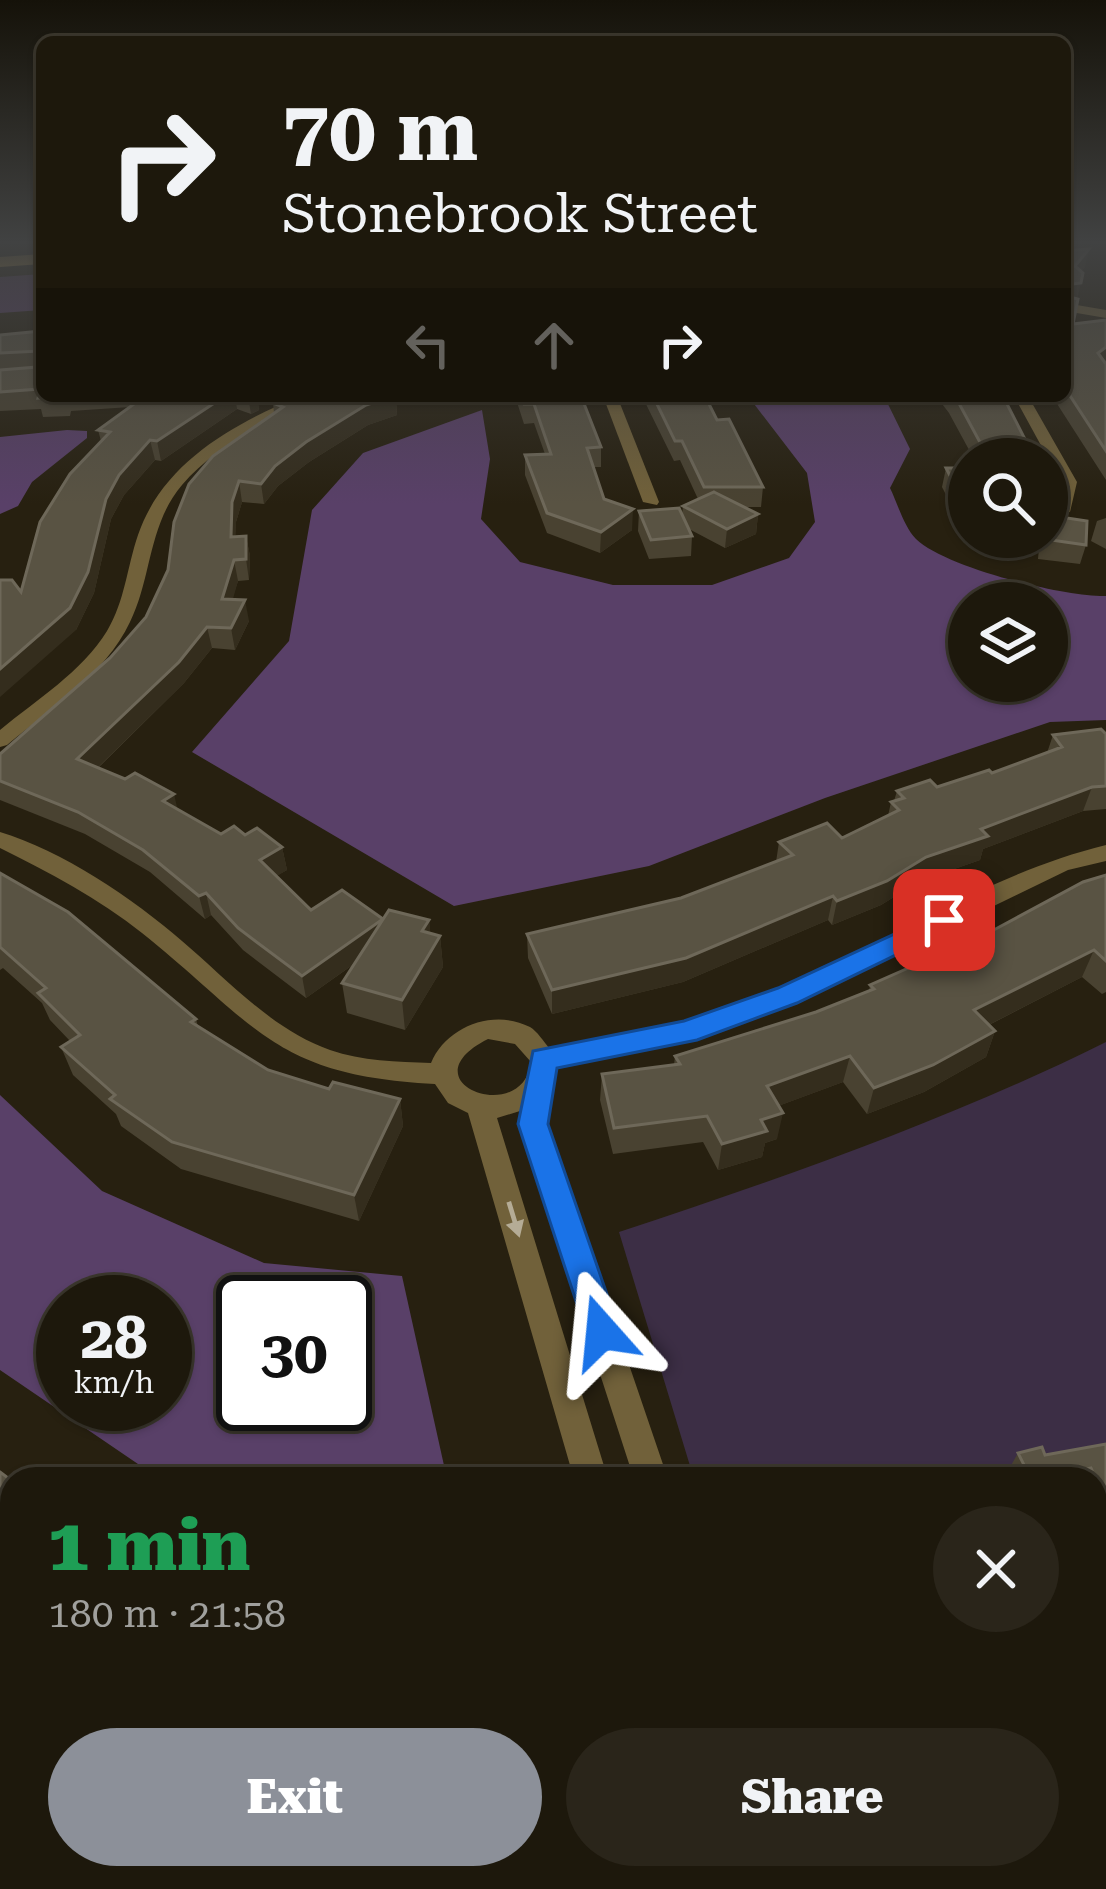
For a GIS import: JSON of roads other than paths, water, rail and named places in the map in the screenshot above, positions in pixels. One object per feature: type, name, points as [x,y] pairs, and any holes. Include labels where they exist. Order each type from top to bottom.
[{"type":"street","points":[[0,741],[110,641],[132,603],[147,534],[160,500],[204,458],[273,405],[286,402]]},
{"type":"street","points":[[612,402],[651,502]]},
{"type":"street","points":[[1024,402],[1044,438]]},
{"type":"street","points":[[0,839],[66,871],[149,926],[260,1023],[315,1055],[378,1071],[442,1075]]},
{"type":"street","points":[[647,1467],[533,1124],[539,1075],[523,1035],[485,1029],[452,1045],[443,1059],[442,1075],[448,1089],[481,1107],[520,1101],[539,1075],[767,1003],[1061,864],[1106,854]]},
{"type":"street","points":[[481,1107],[587,1467]]}]
